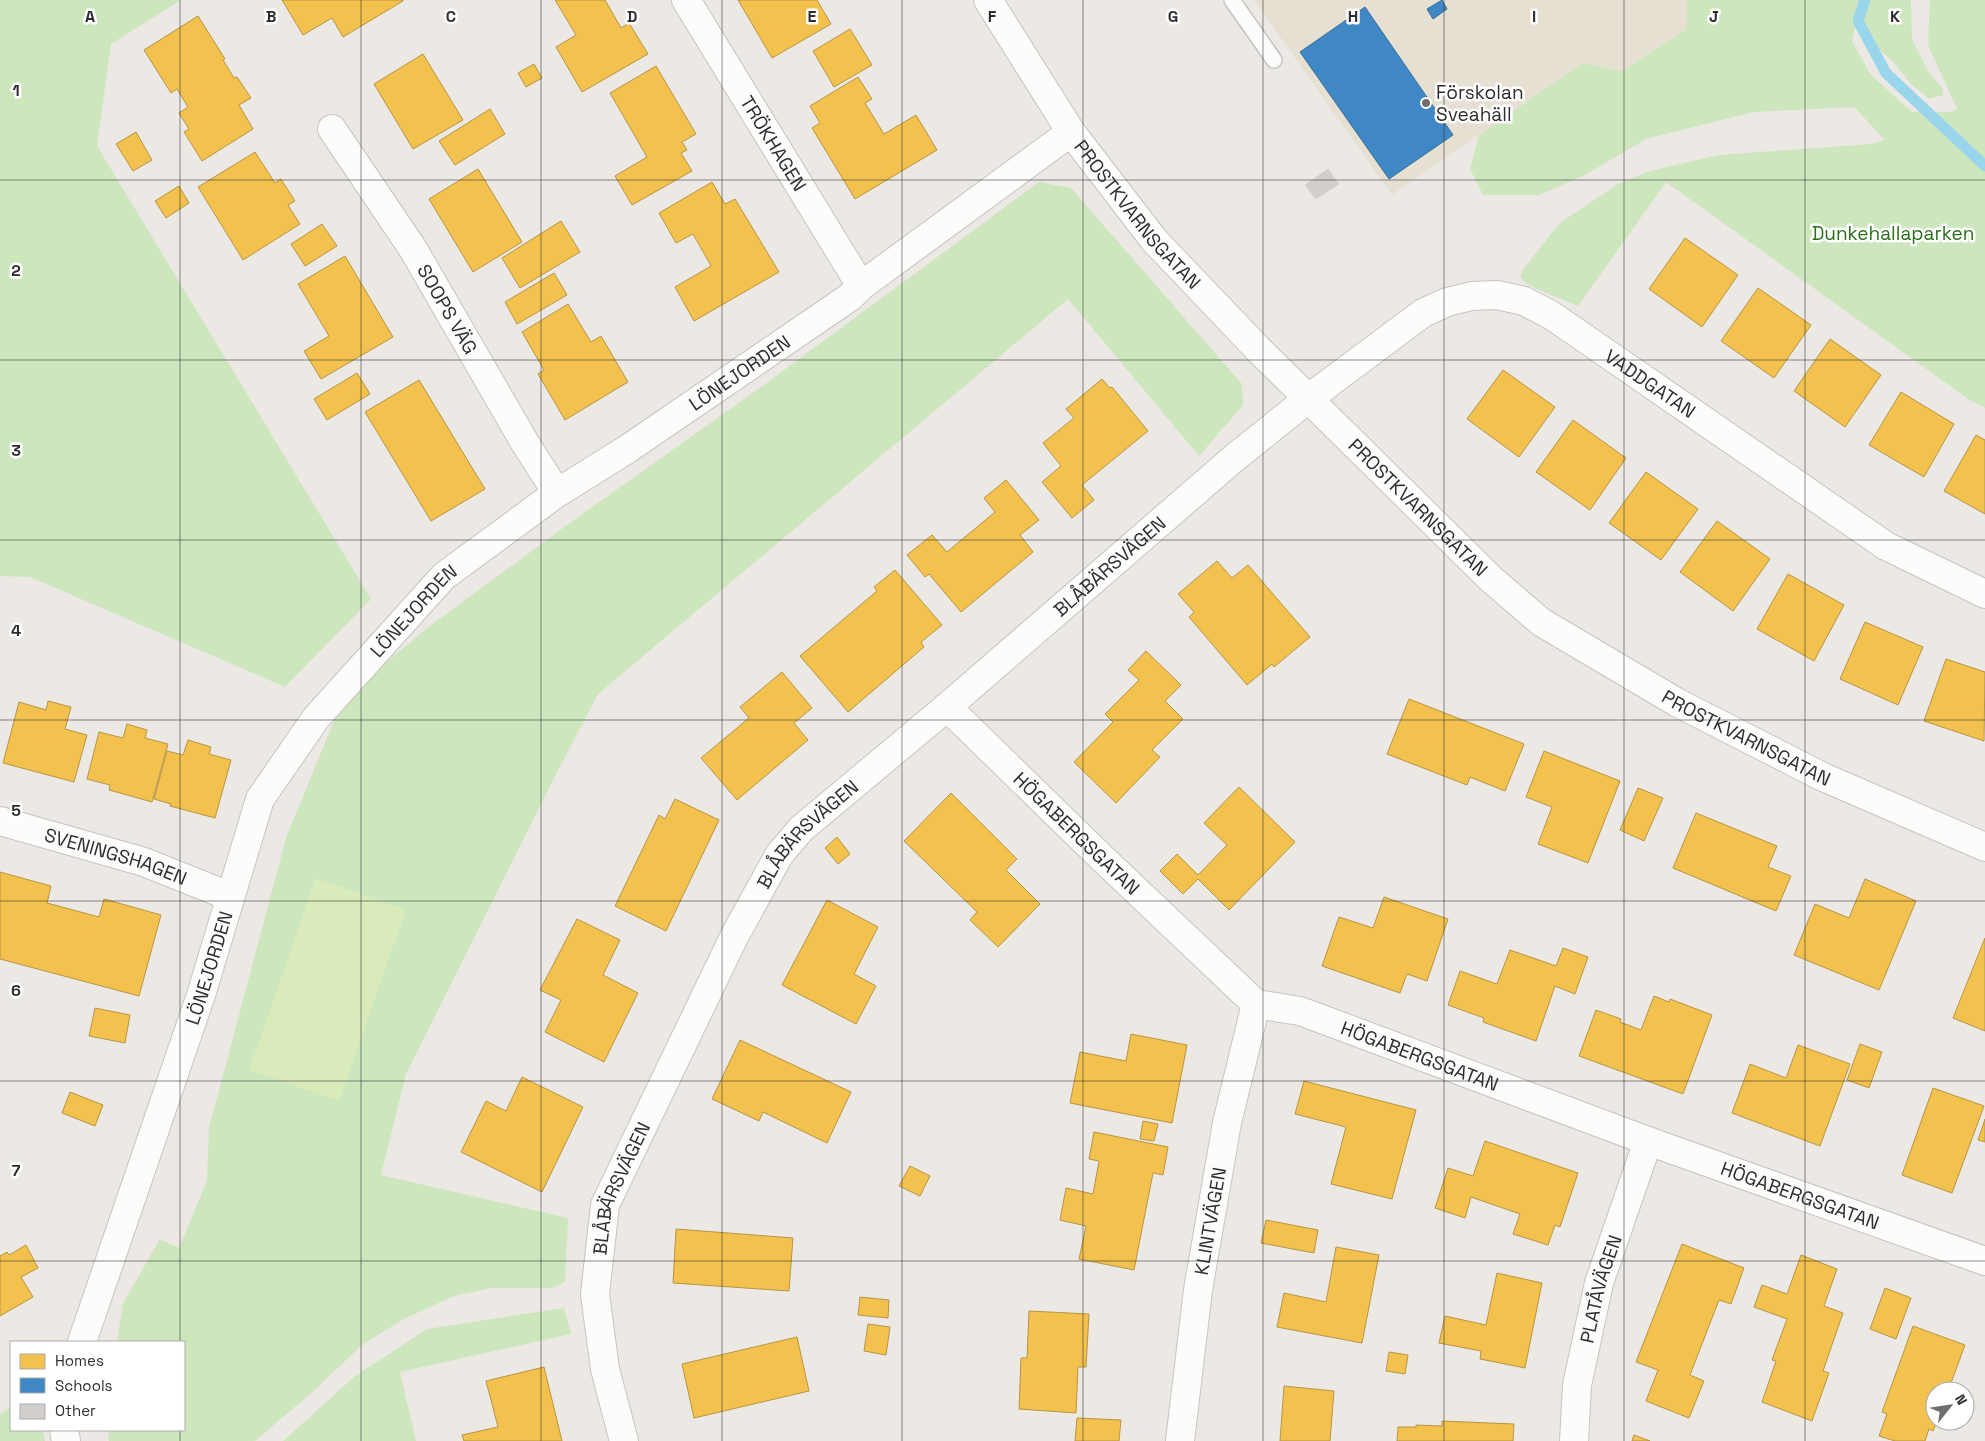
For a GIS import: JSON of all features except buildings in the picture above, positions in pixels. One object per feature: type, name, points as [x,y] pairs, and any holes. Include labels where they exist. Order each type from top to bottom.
[{"type":"street","name":"TRÖKHAGEN","points":[[686,0],[861,286]]},
{"type":"street","name":"PROSTKVARNSGATAN","points":[[988,0],[1071,132],[1154,240],[1257,348],[1491,579],[1541,622],[1678,703],[1815,773],[1985,847]]},
{"type":"street","name":"SOOPS VÄG","points":[[332,129],[413,249],[525,443],[557,493]]},
{"type":"street","name":"LÖNEJORDEN","points":[[82,1341],[201,995],[229,896],[260,799],[316,718],[444,576],[557,493],[626,450],[850,297],[861,286],[1071,132]]},
{"type":"street","name":"VADDGATAN","points":[[1309,398],[1423,313],[1447,302],[1472,296],[1497,295],[1524,301],[1551,315],[1886,546],[1985,594]]},
{"type":"street","name":"BLÅBÄRSVÄGEN","points":[[624,1441],[605,1369],[595,1294],[605,1205],[734,937],[779,855],[801,828],[947,707],[1233,459],[1309,398]]},
{"type":"street","name":"HÖGABERGSGATAN","points":[[947,707],[1256,1004],[1300,1011],[1648,1141],[1985,1261]]},
{"type":"street","name":"SVENINGSHAGEN","points":[[0,820],[144,862],[229,896]]},
{"type":"street","name":"KLINTVÄGEN","points":[[1180,1441],[1201,1270],[1227,1123],[1256,1004]]},
{"type":"street","name":"PLATÅVÄGEN","points":[[1574,1441],[1577,1385],[1599,1283],[1648,1141]]},
{"type":"lane","points":[[1232,0],[1274,60]]},
{"type":"shaded area","name":"Förskolan Sveahäll","points":[[1254,0],[1687,0],[1686,29],[1622,71],[1582,63],[1392,195]]},
{"type":"green space","points":[[0,0],[181,0],[111,44],[97,146],[371,599],[285,687],[30,577],[0,576]]},
{"type":"green space","name":"Dunkehallaparken","points":[[1687,0],[1861,0],[1852,41],[1870,74],[1912,112],[1951,112],[1957,109],[1928,45],[1930,0],[1985,0],[1985,408],[1971,401],[1666,182],[1578,306],[1528,285],[1520,277],[1524,268],[1560,223],[1618,184],[1650,171],[1719,155],[1871,144],[1885,140],[1854,107],[1754,112],[1646,139],[1583,176],[1539,195],[1483,195],[1470,169],[1479,135],[1582,63],[1622,71],[1686,29]]},
{"type":"green space","points":[[1866,0],[1911,0],[1912,39],[1929,73],[1943,89],[1943,95],[1929,99],[1910,83],[1896,65],[1878,48],[1861,18]]},
{"type":"green space","points":[[1039,182],[1071,188],[1242,384],[1243,405],[1199,456],[1068,299],[598,694],[406,1074],[381,1175],[568,1218],[565,1282],[552,1288],[491,1288],[454,1296],[404,1319],[363,1344],[318,1387],[255,1441],[109,1441],[108,1431],[185,1431],[185,1341],[117,1341],[123,1303],[160,1239],[179,1248],[207,1181],[209,1128],[286,838],[334,721],[371,675],[431,625],[578,517],[757,390]]},
{"type":"green space","points":[[316,878],[406,910],[339,1101],[249,1070]]},
{"type":"green space","points":[[564,1308],[571,1334],[400,1372],[416,1441],[283,1441],[355,1376],[427,1329]]},
{"type":"green space","points":[[10,1408],[10,1431],[43,1431],[45,1441],[0,1441],[0,1414]]},
{"type":"waterway","points":[[1865,0],[1858,21],[1886,73],[1985,166]]},
{"type":"place","name":"Förskolan Sveahäll","points":[[1426,103]]}]
